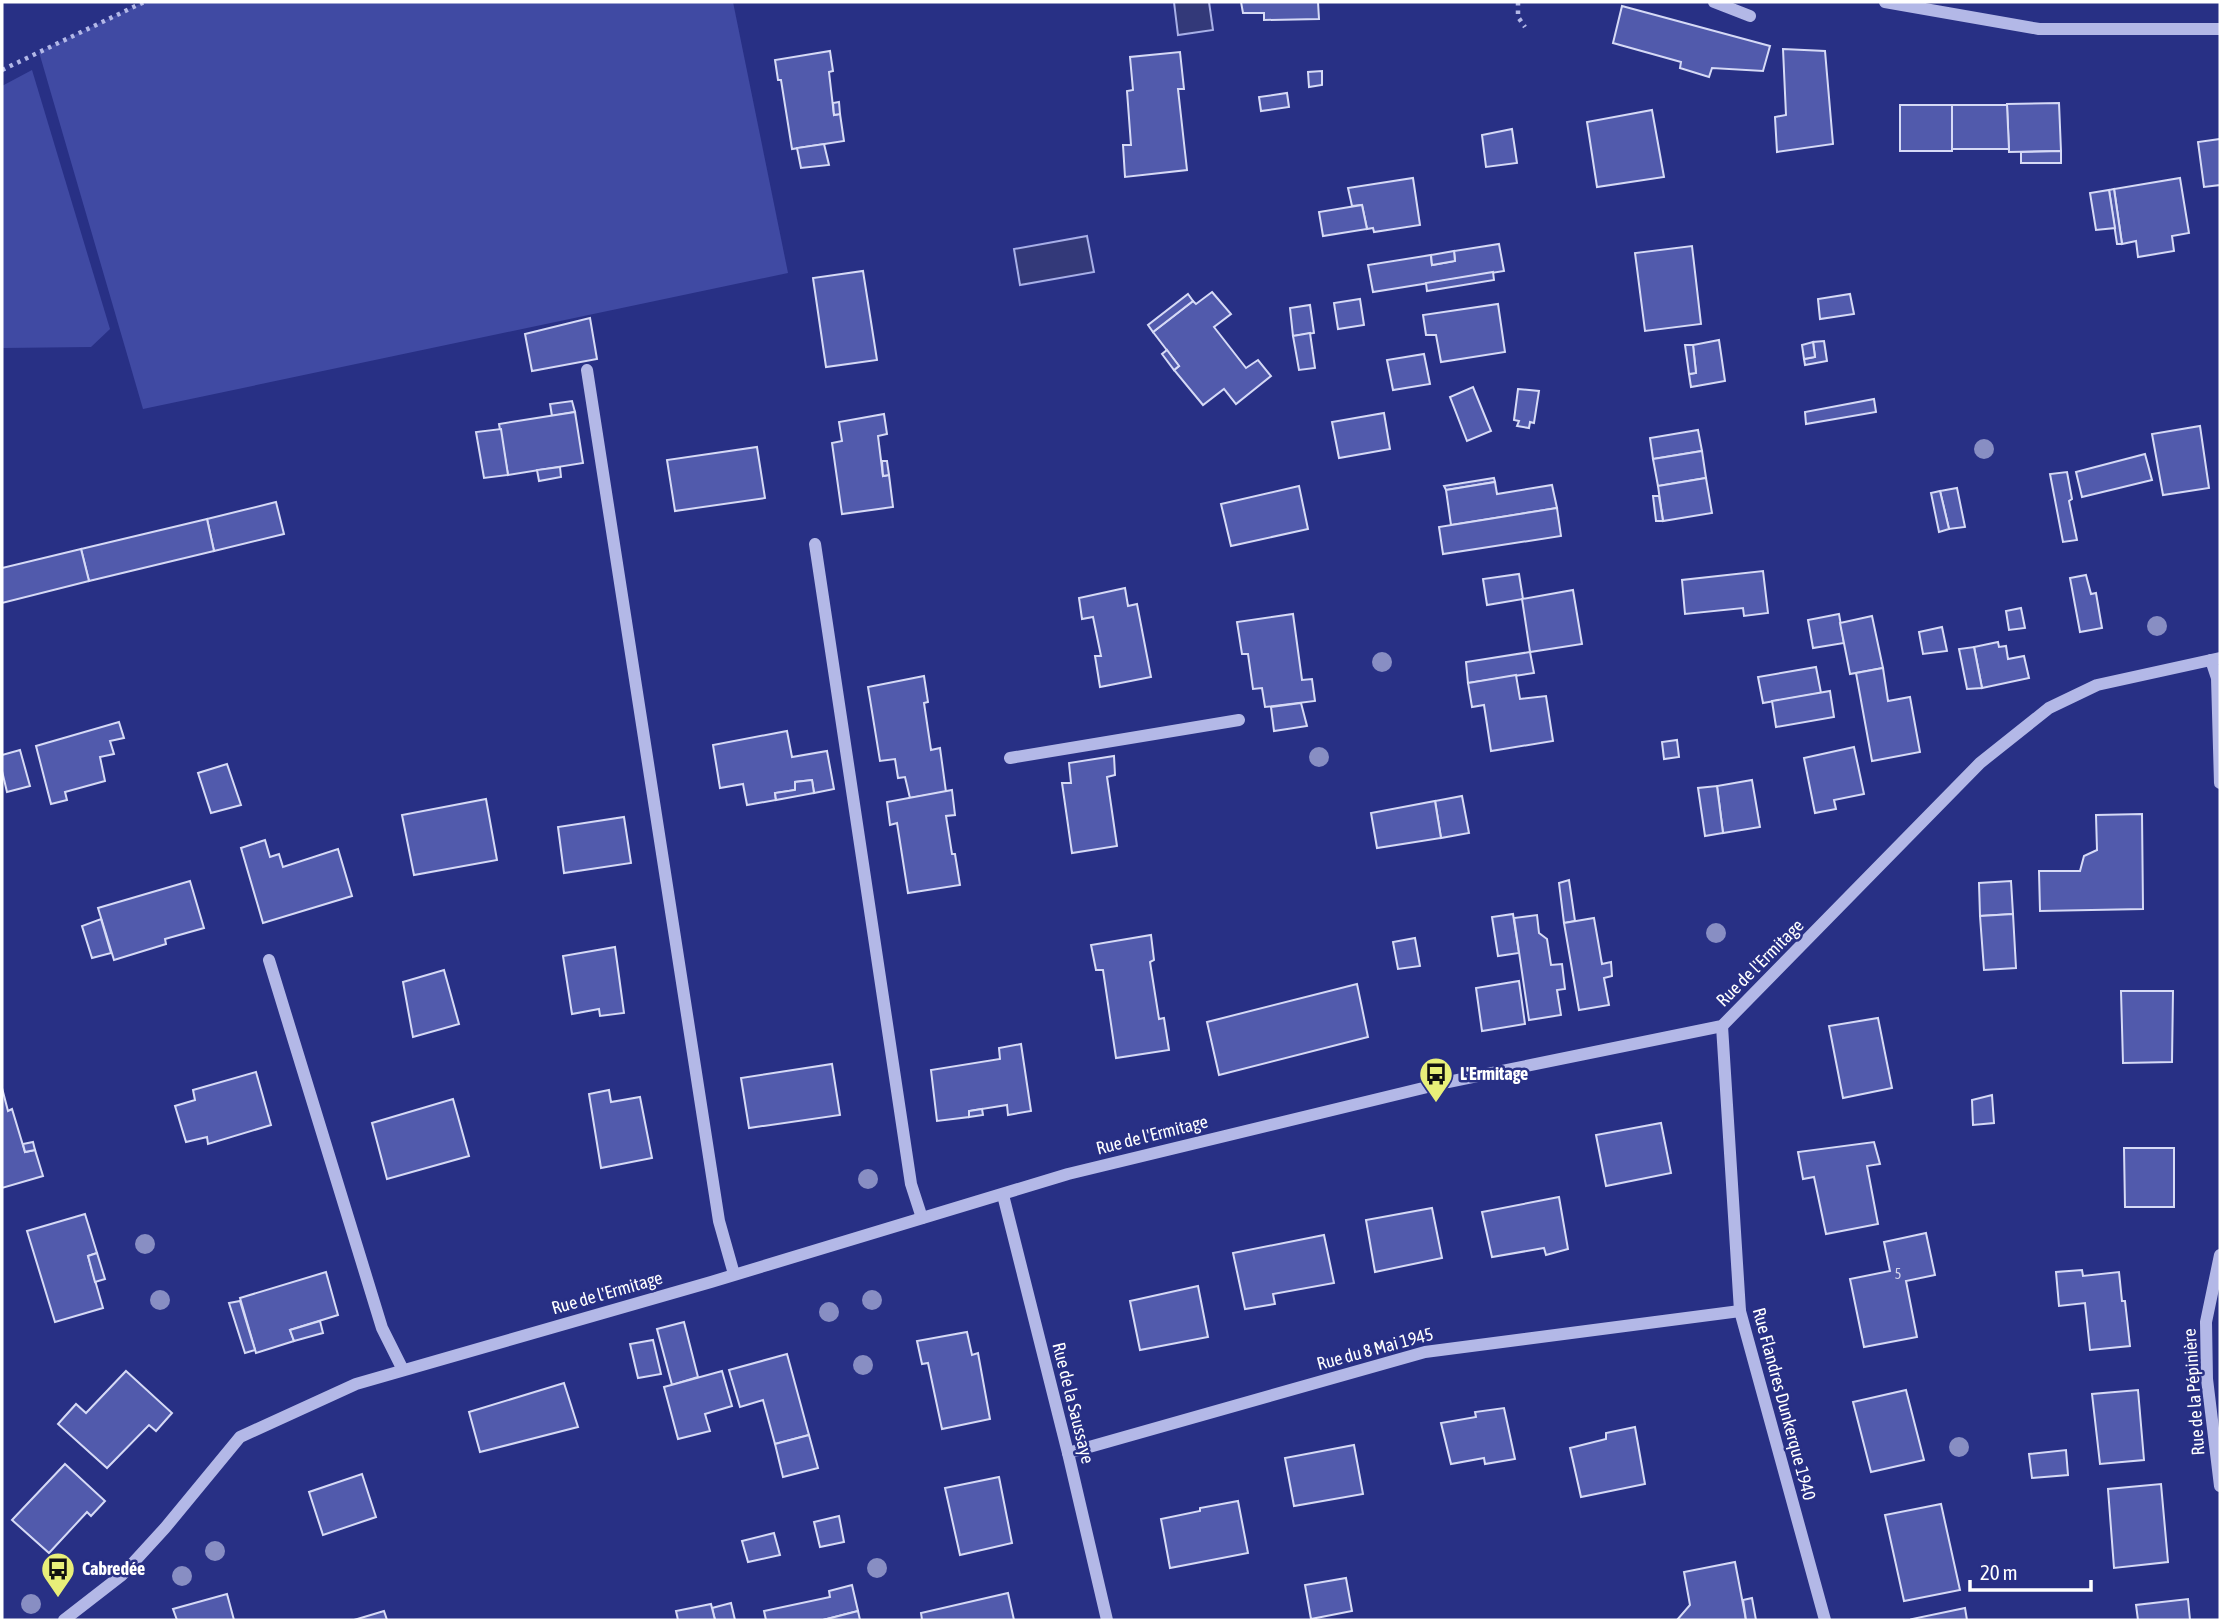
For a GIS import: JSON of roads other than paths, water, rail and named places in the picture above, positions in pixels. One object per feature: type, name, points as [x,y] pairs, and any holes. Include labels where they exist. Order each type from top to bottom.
[{"type":"street","points":[[1714,2],[1750,16]]},
{"type":"street","points":[[1885,2],[2039,29],[2220,29]]},
{"type":"street","points":[[587,370],[719,1221],[734,1274]]},
{"type":"street","points":[[815,544],[911,1184],[922,1218]]},
{"type":"street","points":[[2216,659],[2220,783]]},
{"type":"street","name":"Rue de l'Ermitage","points":[[64,1620],[122,1575],[165,1528],[240,1437],[356,1384],[1068,1174],[1448,1082],[1722,1026],[1980,763],[2049,708],[2097,685],[2216,659]]},
{"type":"street","points":[[1010,758],[1239,720]]},
{"type":"street","points":[[269,960],[382,1328],[403,1370]]},
{"type":"street","name":"Rue Flandres Dunkerque 1940","points":[[1722,1026],[1740,1311],[1825,1620]]},
{"type":"street","name":"Rue de la Saussaye","points":[[1003,1195],[1107,1620]]},
{"type":"street","name":"Rue de la Pépinière","points":[[2220,1255],[2206,1322],[2207,1379],[2220,1486]]},
{"type":"street","name":"Rue du 8 Mai 1945","points":[[1068,1453],[1425,1352],[1740,1311]]},
{"type":"place","name":"L'Ermitage","points":[[1436,1104]]},
{"type":"place","name":"Cabredée","points":[[58,1599]]}]
